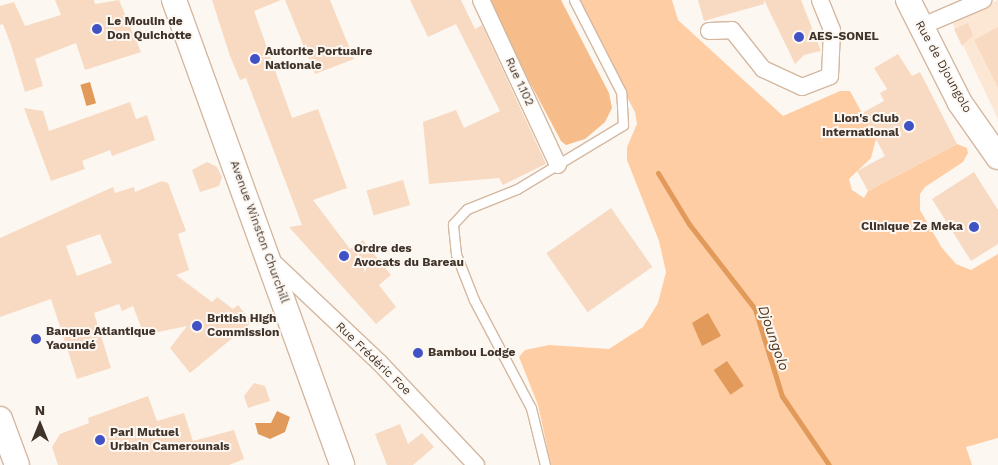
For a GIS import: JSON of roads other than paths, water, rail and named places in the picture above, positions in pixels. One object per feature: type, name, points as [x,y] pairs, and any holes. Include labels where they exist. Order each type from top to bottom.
[{"type":"street","name":"Avenue Winston Churchill","points":[[174,0],[342,465]]},
{"type":"street","name":"Rue 1.102","points":[[481,0],[558,165]]},
{"type":"street","points":[[709,31],[732,30],[763,69],[802,87],[830,76],[832,30],[820,0]]},
{"type":"street","name":"Rue de Djoungolo","points":[[908,0],[960,103],[998,157]]},
{"type":"street","points":[[920,27],[983,0]]},
{"type":"street","name":"Rue Frédéric Foe","points":[[268,256],[380,363],[476,465]]},
{"type":"street","points":[[0,419],[17,465]]},
{"type":"lane","points":[[545,465],[531,408],[474,300],[456,254],[453,224],[467,209],[517,189],[623,125],[625,110],[621,92],[574,0]]},
{"type":"waterway","name":"Djoungolo","points":[[658,173],[689,224],[755,309],[782,396],[829,465]]},
{"type":"place","name":"Le Moulin de Don Quichotte","points":[[97,29]]},
{"type":"place","name":"AES-SONEL","points":[[799,37]]},
{"type":"place","name":"Autorite Portuaire Nationale","points":[[255,59]]},
{"type":"place","name":"Lion's Club International","points":[[909,126]]},
{"type":"place","name":"Clinique Ze Meka","points":[[974,227]]},
{"type":"place","name":"Ordre des Avocats du Bareau","points":[[344,256]]},
{"type":"place","name":"British High Commission","points":[[197,326]]},
{"type":"place","name":"Banque Atlantique Yaoundé","points":[[36,339]]},
{"type":"place","name":"Bambou Lodge","points":[[418,353]]},
{"type":"place","name":"Pari Mutuel Urbain Camerounais","points":[[100,440]]}]
